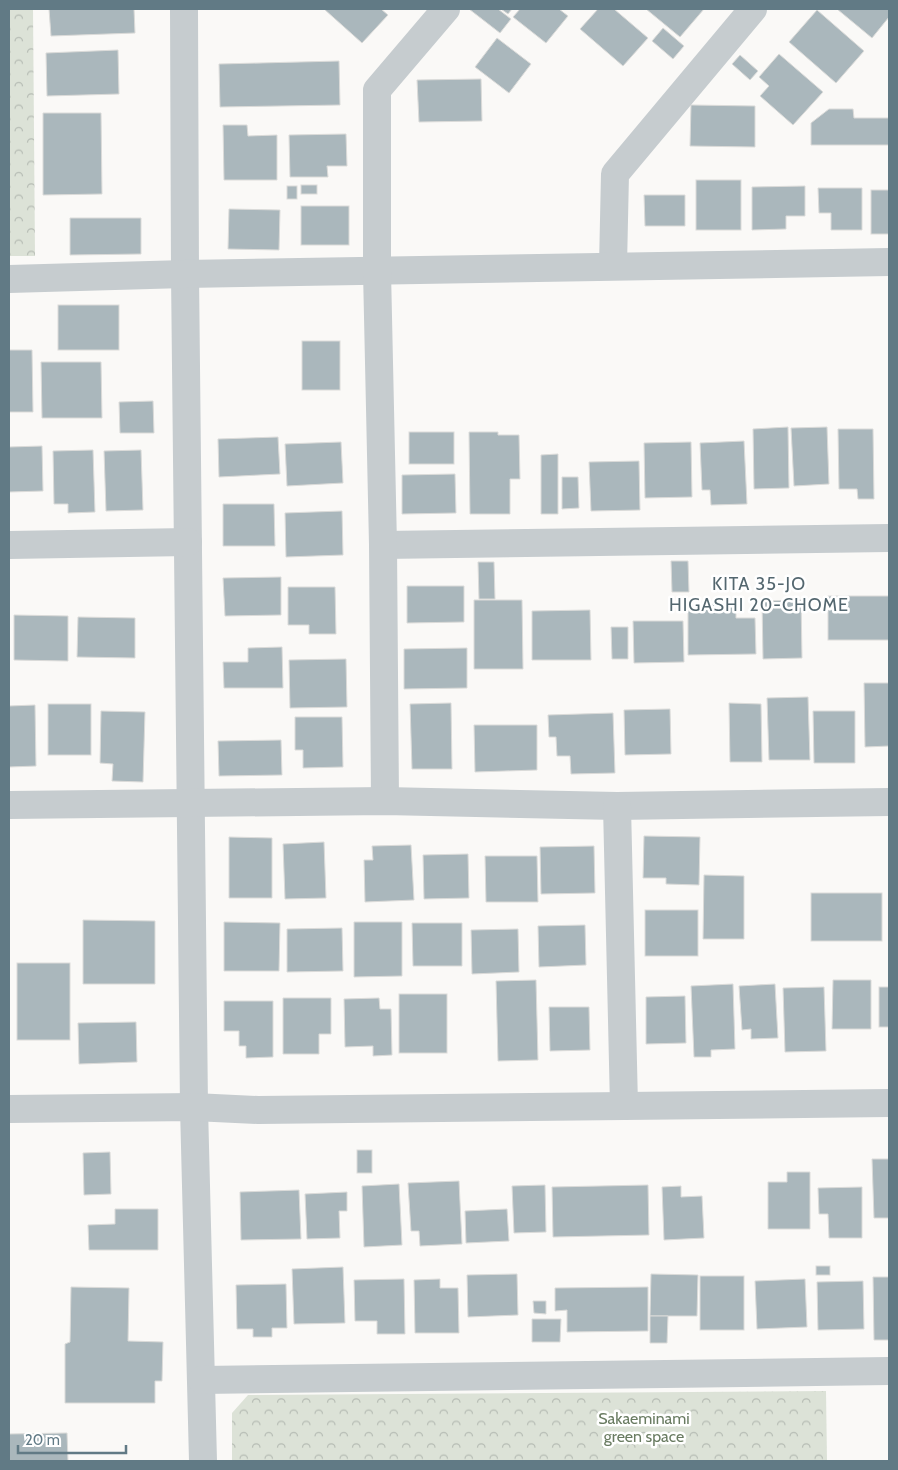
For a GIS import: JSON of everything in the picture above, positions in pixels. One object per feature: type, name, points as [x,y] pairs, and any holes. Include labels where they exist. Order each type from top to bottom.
[{"type":"street","points":[[184,9],[194,1107],[203,1461]]},
{"type":"street","points":[[385,802],[383,545],[377,271],[377,90],[446,9]]},
{"type":"street","points":[[613,266],[615,174],[753,9]]},
{"type":"street","points":[[9,279],[185,274],[889,262]]},
{"type":"street","points":[[383,545],[889,538]]},
{"type":"street","points":[[9,545],[188,542]]},
{"type":"street","points":[[9,805],[385,802],[617,806],[889,802]]},
{"type":"street","points":[[617,806],[624,1106]]},
{"type":"street","points":[[9,1109],[194,1107],[258,1110],[889,1103]]},
{"type":"street","points":[[202,1380],[889,1371]]},
{"type":"green space","points":[[9,9],[33,9],[35,256],[9,256]]},
{"type":"green space","name":"Sakaeminami green space","points":[[826,1391],[827,1461],[232,1461],[232,1413],[248,1395]]},
{"type":"building","points":[[49,9],[134,9],[135,33],[51,36]]},
{"type":"building","points":[[324,9],[381,9],[388,15],[362,43]]},
{"type":"building","points":[[469,9],[498,9],[511,19],[500,33]]},
{"type":"building","points":[[501,9],[512,9],[508,14]]},
{"type":"building","points":[[520,9],[559,9],[568,16],[546,43],[513,17]]},
{"type":"building","points":[[598,9],[614,9],[648,38],[623,66],[580,29]]},
{"type":"building","points":[[646,9],[704,9],[680,37]]},
{"type":"building","points":[[837,9],[889,9],[889,17],[872,38]]},
{"type":"building","points":[[817,10],[864,51],[836,83],[789,42]]},
{"type":"building","points":[[663,28],[684,46],[673,59],[652,41]]},
{"type":"building","points":[[497,38],[531,64],[509,93],[475,67]]},
{"type":"building","points":[[118,50],[119,94],[47,96],[46,53]]},
{"type":"building","points":[[779,54],[823,92],[793,125],[760,96],[769,86],[759,77]]},
{"type":"building","points":[[740,55],[758,71],[750,80],[732,64]]},
{"type":"building","points":[[339,61],[340,105],[220,107],[219,64]]},
{"type":"building","points":[[481,79],[482,121],[419,122],[417,80]]},
{"type":"building","points":[[691,105],[755,106],[755,147],[690,146]]},
{"type":"building","points":[[829,109],[853,109],[854,118],[889,118],[889,145],[811,145],[811,123]]},
{"type":"building","points":[[43,113],[101,113],[102,194],[43,195]]},
{"type":"building","points":[[223,125],[247,125],[248,136],[277,135],[277,180],[224,180]]},
{"type":"building","points":[[346,134],[347,166],[327,166],[328,177],[290,177],[289,135]]},
{"type":"building","points":[[696,180],[741,180],[741,230],[696,230]]},
{"type":"building","points":[[301,185],[317,185],[317,194],[301,194]]},
{"type":"building","points":[[287,186],[297,186],[297,199],[287,199]]},
{"type":"building","points":[[805,186],[805,216],[786,216],[786,229],[752,230],[752,187]]},
{"type":"building","points":[[818,188],[862,188],[862,230],[831,230],[831,213],[819,213]]},
{"type":"building","points":[[871,190],[889,190],[889,234],[871,234]]},
{"type":"building","points":[[644,195],[685,195],[685,226],[645,226]]},
{"type":"building","points":[[301,206],[349,206],[349,245],[301,245]]},
{"type":"building","points":[[229,209],[280,210],[279,250],[228,249]]},
{"type":"building","points":[[70,218],[141,218],[141,254],[70,255]]},
{"type":"building","points":[[58,305],[119,305],[119,350],[58,350]]},
{"type":"building","points":[[302,341],[340,341],[340,390],[302,390]]},
{"type":"building","points":[[9,350],[32,350],[33,412],[9,412]]},
{"type":"building","points":[[41,362],[101,362],[102,418],[42,418]]},
{"type":"building","points":[[153,401],[154,433],[120,433],[119,402]]},
{"type":"building","points":[[788,427],[789,488],[754,489],[753,429]]},
{"type":"building","points":[[827,427],[829,484],[794,486],[791,428]]},
{"type":"building","points":[[838,429],[873,429],[874,499],[858,499],[857,489],[839,489]]},
{"type":"building","points":[[409,432],[454,432],[454,464],[409,464]]},
{"type":"building","points":[[469,432],[498,432],[498,435],[519,435],[520,479],[510,479],[510,514],[470,514]]},
{"type":"building","points":[[278,437],[280,474],[219,477],[218,439]]},
{"type":"building","points":[[744,441],[747,504],[711,505],[710,490],[702,490],[700,443]]},
{"type":"building","points":[[341,442],[343,483],[287,486],[285,444]]},
{"type":"building","points":[[691,442],[692,497],[645,498],[644,443]]},
{"type":"building","points":[[42,446],[43,491],[9,492],[9,447]]},
{"type":"building","points":[[93,450],[95,512],[68,513],[68,504],[54,504],[53,451]]},
{"type":"building","points":[[141,450],[143,510],[106,511],[104,451]]},
{"type":"building","points":[[558,454],[558,514],[541,514],[541,455]]},
{"type":"building","points":[[639,461],[640,510],[591,511],[589,462]]},
{"type":"building","points":[[455,474],[456,513],[402,514],[402,475]]},
{"type":"building","points":[[562,477],[578,477],[579,508],[562,509]]},
{"type":"building","points":[[223,504],[274,504],[275,546],[223,546]]},
{"type":"building","points":[[342,511],[343,555],[286,557],[285,513]]},
{"type":"building","points":[[671,561],[688,561],[689,592],[672,592]]},
{"type":"building","points":[[478,562],[494,562],[495,599],[479,599]]},
{"type":"building","points":[[281,577],[281,615],[225,616],[223,578]]},
{"type":"building","points":[[407,586],[464,586],[464,622],[407,623]]},
{"type":"building","points":[[288,587],[335,587],[336,634],[309,634],[309,625],[288,625]]},
{"type":"building","points":[[828,596],[889,596],[889,640],[828,640]]},
{"type":"building","points":[[474,600],[522,600],[523,669],[474,669]]},
{"type":"building","points":[[801,600],[802,658],[763,659],[762,601]]},
{"type":"building","points":[[688,604],[736,604],[736,618],[755,618],[756,654],[688,655]]},
{"type":"building","points":[[590,610],[591,660],[532,660],[532,611]]},
{"type":"building","points":[[14,615],[68,616],[68,661],[14,660]]},
{"type":"building","points":[[78,617],[135,618],[135,658],[77,657]]},
{"type":"building","points":[[633,621],[683,621],[684,662],[634,663]]},
{"type":"building","points":[[611,627],[628,627],[628,659],[612,659]]},
{"type":"building","points":[[282,647],[283,688],[224,688],[223,662],[248,662],[248,648]]},
{"type":"building","points":[[467,648],[467,688],[404,689],[404,649]]},
{"type":"building","points":[[346,659],[347,707],[290,708],[289,660]]},
{"type":"building","points":[[864,683],[889,683],[889,746],[865,747]]},
{"type":"building","points":[[808,697],[810,760],[769,760],[767,698]]},
{"type":"building","points":[[451,703],[452,769],[412,769],[410,704]]},
{"type":"building","points":[[729,703],[761,704],[762,762],[730,762]]},
{"type":"building","points":[[48,704],[91,704],[91,755],[48,755]]},
{"type":"building","points":[[35,705],[36,766],[9,767],[9,706]]},
{"type":"building","points":[[670,709],[671,754],[625,755],[624,710]]},
{"type":"building","points":[[101,711],[145,712],[143,782],[112,781],[113,764],[100,763]]},
{"type":"building","points":[[813,711],[855,711],[855,763],[814,763]]},
{"type":"building","points":[[613,713],[615,773],[571,774],[570,756],[557,756],[556,737],[549,737],[548,715]]},
{"type":"building","points":[[295,717],[342,717],[343,767],[303,768],[303,750],[295,750]]},
{"type":"building","points":[[474,725],[537,725],[537,770],[475,772]]},
{"type":"building","points":[[281,740],[282,775],[219,776],[218,741]]},
{"type":"building","points":[[644,836],[700,837],[699,885],[666,884],[666,878],[643,878]]},
{"type":"building","points":[[229,837],[272,838],[272,898],[229,898]]},
{"type":"building","points":[[324,842],[326,898],[285,899],[283,844]]},
{"type":"building","points":[[411,845],[414,900],[365,902],[364,860],[373,860],[372,846]]},
{"type":"building","points":[[594,846],[595,893],[541,894],[540,847]]},
{"type":"building","points":[[468,854],[469,898],[424,899],[423,855]]},
{"type":"building","points":[[485,856],[537,856],[538,902],[486,902]]},
{"type":"building","points":[[704,875],[744,876],[744,939],[703,939]]},
{"type":"building","points":[[811,893],[882,893],[882,941],[811,941]]},
{"type":"building","points":[[645,910],[698,910],[698,956],[645,956]]},
{"type":"building","points":[[83,920],[155,921],[155,984],[83,984]]},
{"type":"building","points":[[224,922],[280,923],[279,971],[224,971]]},
{"type":"building","points":[[354,922],[402,922],[402,976],[354,977]]},
{"type":"building","points":[[412,923],[462,923],[462,966],[413,966]]},
{"type":"building","points":[[585,925],[586,965],[539,967],[538,926]]},
{"type":"building","points":[[342,928],[343,971],[287,972],[287,929]]},
{"type":"building","points":[[518,929],[519,972],[472,974],[471,930]]},
{"type":"building","points":[[17,963],[70,963],[70,1040],[17,1040]]},
{"type":"building","points":[[536,980],[538,1060],[498,1061],[496,981]]},
{"type":"building","points":[[833,980],[871,980],[871,1029],[832,1029]]},
{"type":"building","points":[[733,984],[735,1049],[711,1050],[711,1057],[694,1057],[691,986]]},
{"type":"building","points":[[775,984],[778,1038],[751,1039],[751,1029],[742,1030],[739,986]]},
{"type":"building","points":[[824,987],[826,1051],[785,1052],[783,988]]},
{"type":"building","points":[[879,987],[889,987],[889,1027],[879,1027]]},
{"type":"building","points":[[399,994],[447,994],[447,1053],[399,1053]]},
{"type":"building","points":[[685,996],[686,1043],[646,1044],[646,997]]},
{"type":"building","points":[[283,998],[331,998],[331,1034],[319,1034],[319,1054],[283,1054]]},
{"type":"building","points":[[379,998],[380,1009],[391,1009],[392,1055],[373,1056],[373,1046],[345,1047],[344,999]]},
{"type":"building","points":[[224,1001],[273,1001],[273,1057],[246,1058],[246,1046],[239,1046],[239,1031],[224,1031]]},
{"type":"building","points":[[549,1007],[589,1007],[590,1050],[550,1051]]},
{"type":"building","points":[[136,1022],[137,1062],[79,1064],[78,1023]]},
{"type":"building","points":[[357,1150],[372,1150],[372,1173],[357,1173]]},
{"type":"building","points":[[110,1152],[111,1194],[84,1195],[83,1153]]},
{"type":"building","points":[[872,1159],[889,1159],[889,1218],[874,1218]]},
{"type":"building","points":[[787,1172],[810,1172],[810,1229],[768,1229],[768,1182],[787,1182]]},
{"type":"building","points":[[459,1181],[462,1244],[420,1246],[419,1231],[411,1231],[408,1183]]},
{"type":"building","points":[[399,1184],[402,1245],[364,1247],[362,1186]]},
{"type":"building","points":[[545,1185],[546,1232],[514,1233],[512,1186]]},
{"type":"building","points":[[648,1185],[649,1235],[553,1237],[552,1187]]},
{"type":"building","points":[[681,1186],[681,1197],[702,1196],[704,1238],[664,1240],[662,1187]]},
{"type":"building","points":[[862,1187],[862,1238],[829,1238],[828,1214],[819,1214],[818,1188]]},
{"type":"building","points":[[299,1190],[301,1239],[241,1240],[240,1192]]},
{"type":"building","points":[[347,1192],[347,1211],[339,1211],[340,1238],[307,1239],[305,1194]]},
{"type":"building","points":[[115,1209],[158,1209],[158,1250],[89,1250],[88,1225],[115,1224]]},
{"type":"building","points":[[507,1209],[509,1241],[466,1243],[465,1211]]},
{"type":"building","points":[[816,1266],[830,1266],[830,1275],[816,1275]]},
{"type":"building","points":[[343,1267],[345,1323],[294,1324],[292,1269]]},
{"type":"building","points":[[517,1274],[518,1315],[468,1317],[467,1275]]},
{"type":"building","points":[[651,1274],[698,1275],[697,1316],[650,1316]]},
{"type":"building","points":[[700,1276],[744,1276],[744,1330],[700,1330]]},
{"type":"building","points":[[873,1277],[889,1277],[889,1340],[874,1340]]},
{"type":"building","points":[[404,1279],[405,1334],[377,1334],[377,1321],[355,1321],[354,1280]]},
{"type":"building","points":[[440,1279],[440,1288],[458,1288],[459,1333],[415,1333],[414,1280]]},
{"type":"building","points":[[805,1279],[807,1327],[757,1329],[755,1281]]},
{"type":"building","points":[[863,1281],[864,1329],[818,1330],[817,1282]]},
{"type":"building","points":[[286,1284],[287,1328],[272,1328],[272,1337],[253,1337],[253,1329],[237,1329],[236,1285]]},
{"type":"building","points":[[71,1287],[129,1288],[128,1341],[163,1342],[162,1381],[155,1381],[155,1403],[65,1403],[65,1344],[70,1342]]},
{"type":"building","points":[[648,1287],[648,1331],[567,1332],[567,1310],[555,1311],[555,1288]]},
{"type":"building","points":[[533,1301],[546,1301],[546,1314],[534,1313]]},
{"type":"building","points":[[650,1316],[668,1316],[667,1343],[650,1343]]},
{"type":"building","points":[[532,1319],[561,1319],[560,1342],[532,1342]]},
{"type":"building","points":[[67,1433],[68,1461],[9,1461],[9,1434]]},
{"type":"district","name":"KITA 35-JO HIGASHI 20-CHOME","points":[[759,594]]}]
